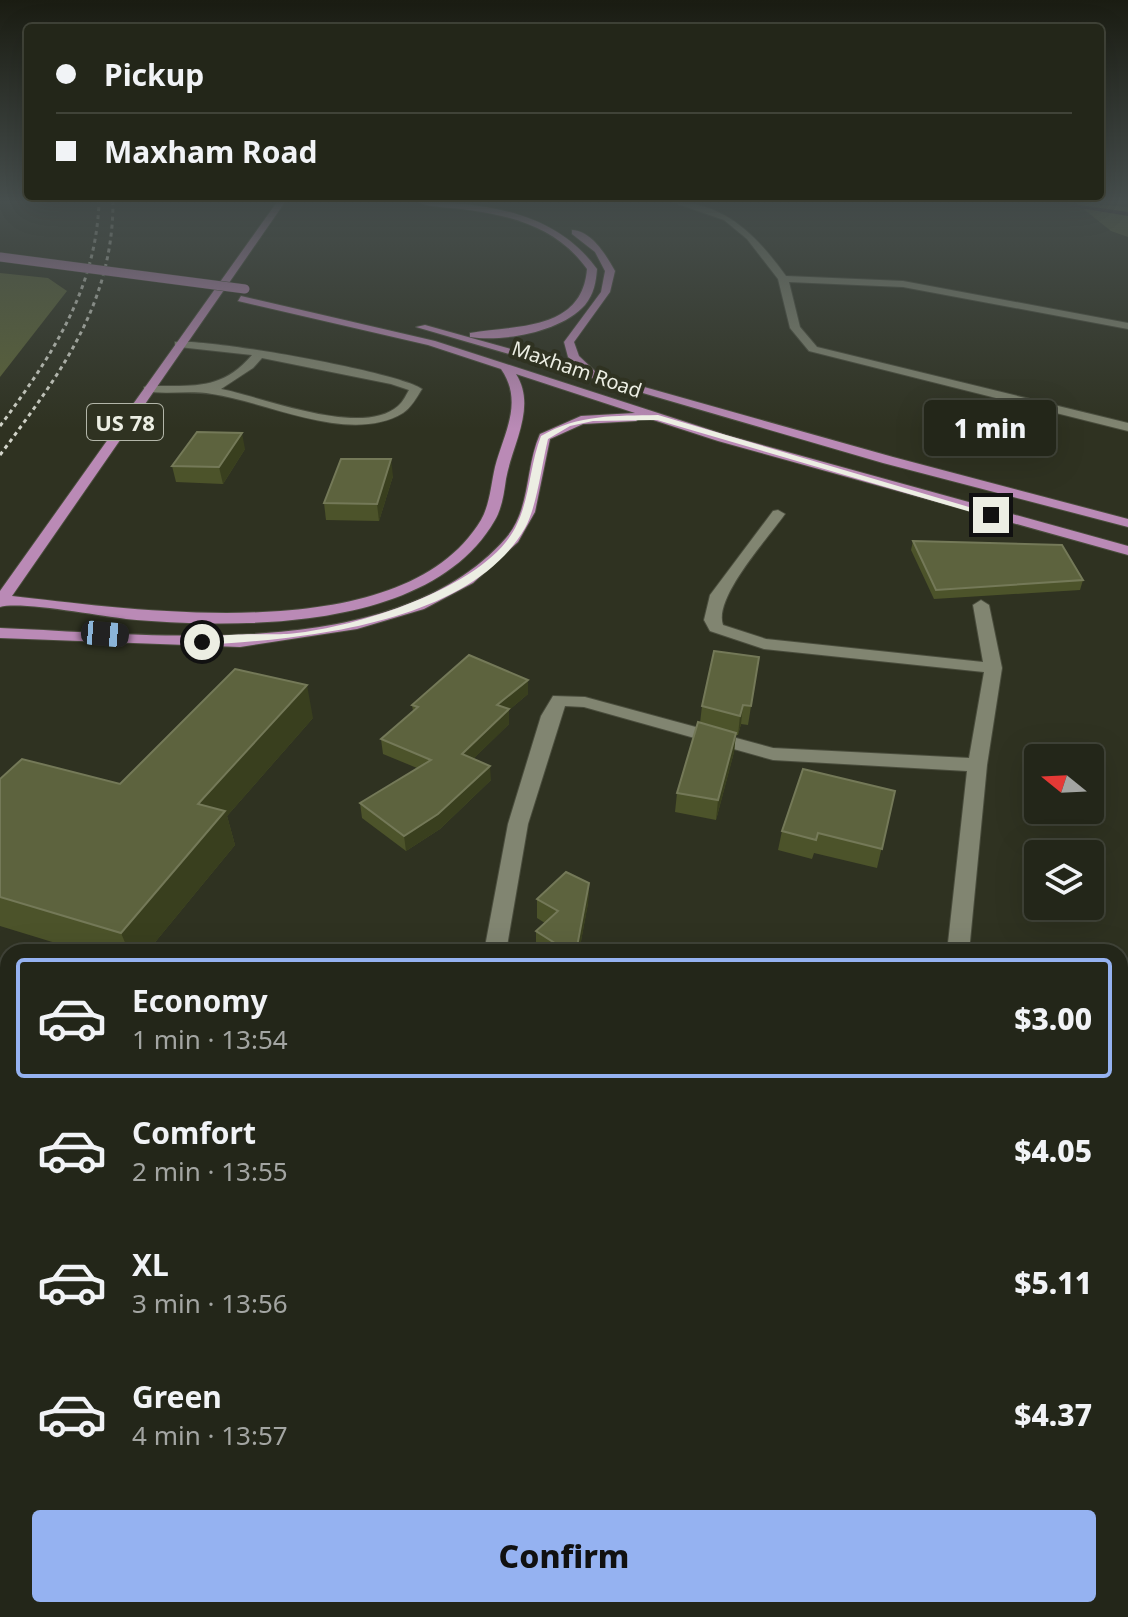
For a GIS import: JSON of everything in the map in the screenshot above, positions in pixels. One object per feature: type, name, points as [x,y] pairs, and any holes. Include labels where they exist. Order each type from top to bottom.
[{"type":"main road","points":[[109,277],[243,294]]},
{"type":"main road","points":[[134,277],[243,294]]},
{"type":"main road","name":"US 78","points":[[1,601],[227,277]]},
{"type":"main road","points":[[446,333],[515,333],[551,323],[564,317],[584,296],[592,277]]},
{"type":"main road","points":[[596,375],[574,357],[569,342],[577,327],[609,288],[608,277]]},
{"type":"main road","name":"Maxham Road","points":[[243,294],[303,306],[418,339],[658,418],[1128,551]]},
{"type":"main road","name":"Maxham Road","points":[[303,306],[347,310]]},
{"type":"main road","name":"Maxham Road","points":[[403,323],[596,375],[888,460],[1128,523]]},
{"type":"main road","points":[[1,601],[242,619],[331,608],[408,586],[437,572],[460,554],[489,519],[521,398],[514,377],[504,366]]},
{"type":"main road","points":[[0,633],[240,642],[292,636],[393,615],[468,580],[513,539],[528,512],[540,444],[553,430],[593,418],[658,418]]},
{"type":"street","points":[[1128,326],[903,284],[783,279],[795,328],[813,349],[1128,427]]},
{"type":"street","points":[[148,389],[211,390],[346,421],[381,419],[412,400],[416,389],[394,381],[259,354],[179,344]]},
{"type":"street","points":[[211,390],[249,366],[259,354]]},
{"type":"street","points":[[778,514],[718,595],[712,620],[716,628],[764,644],[993,668]]},
{"type":"street","points":[[959,944],[977,765],[993,668],[981,605]]},
{"type":"street","points":[[496,944],[518,824],[550,716],[559,700],[585,702],[773,754],[977,765]]},
{"type":"green space","points":[[0,277],[48,278],[67,291],[0,377]]},
{"type":"building","points":[[197,432],[242,433],[219,467],[172,466]]},
{"type":"building","points":[[341,459],[391,459],[377,504],[324,503]]},
{"type":"building","points":[[913,541],[1062,545],[1083,580],[936,590]]},
{"type":"building","points":[[714,651],[759,657],[751,706],[743,705],[740,716],[702,706]]},
{"type":"building","points":[[469,655],[528,680],[497,705],[509,709],[462,754],[490,766],[438,814],[404,836],[360,803],[431,760],[381,739],[418,707],[412,705]]},
{"type":"building","points":[[235,669],[307,685],[198,804],[225,811],[121,933],[0,897],[0,779],[22,759],[120,784]]},
{"type":"building","points":[[698,722],[736,733],[718,800],[677,793]]},
{"type":"building","points":[[803,769],[895,791],[882,849],[818,833],[816,840],[782,831]]},
{"type":"building","points":[[566,872],[589,883],[578,944],[556,944],[536,931],[558,911],[537,899]]},
{"type":"railway","points":[[0,426],[53,348],[68,321],[85,277]]},
{"type":"railway","points":[[0,455],[62,367],[79,337],[103,277]]},
{"type":"route","points":[[202,642],[240,642],[292,636],[357,624],[393,615],[448,592],[486,567],[521,527],[528,512],[537,458],[544,437],[567,424],[593,418],[658,418],[991,515]]}]
